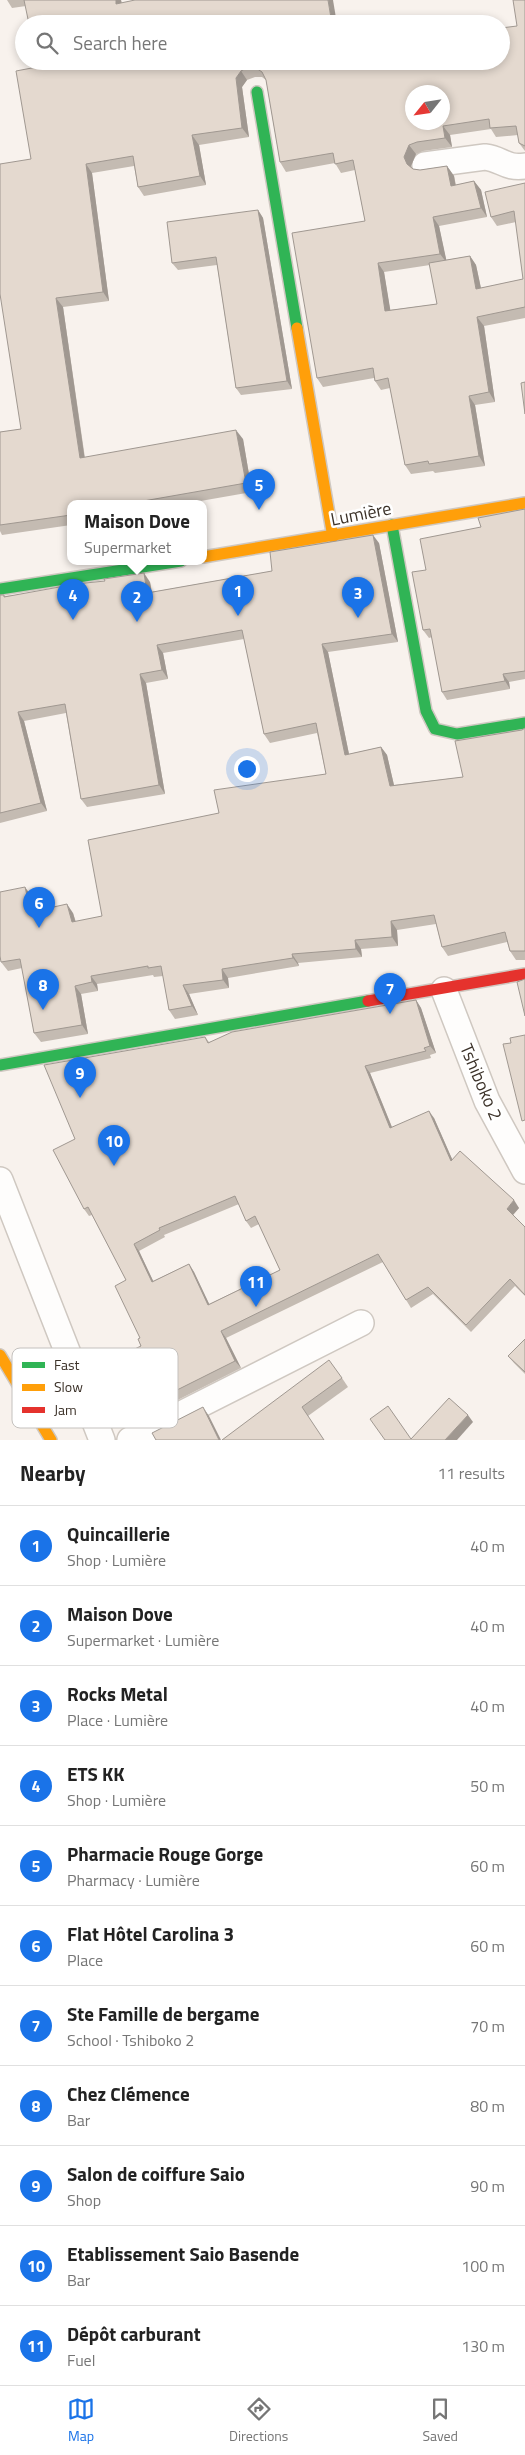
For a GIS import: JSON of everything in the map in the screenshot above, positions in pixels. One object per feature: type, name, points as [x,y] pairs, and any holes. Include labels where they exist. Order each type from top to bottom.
[{"type":"street","points":[[257,92],[333,537]]},
{"type":"street","points":[[425,165],[485,157],[492,158],[506,166],[525,166]]},
{"type":"street","name":"Lumière","points":[[207,556],[525,504]]},
{"type":"street","points":[[392,525],[426,711],[435,730],[457,734],[525,723]]},
{"type":"street","points":[[0,589],[155,565]]},
{"type":"street","points":[[0,1065],[444,990],[525,974]]},
{"type":"street","name":"Tshiboko 2","points":[[444,990],[487,1101],[525,1171]]},
{"type":"street","points":[[0,1180],[66,1348]]},
{"type":"street","points":[[178,1416],[361,1323]]},
{"type":"street","points":[[0,1355],[12,1375]]},
{"type":"street","points":[[45,1428],[52,1440]]},
{"type":"street","points":[[97,1428],[102,1440]]},
{"type":"street","points":[[130,1440],[154,1428]]},
{"type":"building","points":[[24,0],[116,0],[116,4],[135,0],[328,0],[330,15],[27,15]]},
{"type":"building","points":[[513,0],[525,0],[525,146],[519,143],[516,126],[490,128],[489,119],[450,125],[450,85],[405,85],[405,130],[444,130],[445,138],[409,145],[404,157],[407,164],[413,169],[420,170],[447,166],[451,186],[474,181],[481,208],[433,217],[440,254],[378,263],[385,311],[437,304],[429,263],[470,256],[476,289],[523,279],[514,211],[491,217],[485,192],[525,183],[525,307],[477,317],[489,392],[469,396],[479,456],[429,464],[428,461],[405,465],[388,378],[375,381],[373,368],[317,378],[292,233],[365,221],[353,160],[335,164],[333,153],[280,162],[266,80],[259,70],[510,70],[510,27],[517,26]]},
{"type":"building","points":[[243,70],[236,78],[242,128],[192,135],[200,176],[138,187],[133,156],[86,164],[103,292],[56,298],[80,458],[236,430],[246,483],[149,500],[67,500],[67,516],[0,525],[0,432],[21,429],[0,294],[0,164],[31,159],[16,71]]},
{"type":"building","points":[[258,210],[287,381],[236,388],[216,257],[172,263],[167,222]]},
{"type":"building","points":[[525,382],[525,414],[521,383]]},
{"type":"building","points":[[525,509],[525,671],[503,674],[505,681],[442,692],[430,629],[423,630],[412,572],[426,570],[420,539],[481,527],[478,518]]},
{"type":"building","points":[[373,535],[392,634],[322,644],[345,755],[381,747],[390,786],[463,777],[455,741],[525,728],[525,951],[510,951],[505,932],[442,947],[434,915],[391,921],[392,937],[355,940],[356,949],[292,954],[293,958],[222,969],[223,980],[183,985],[192,1006],[169,1010],[161,966],[148,968],[148,966],[91,976],[92,982],[75,986],[82,1025],[34,1033],[20,959],[1,962],[0,892],[25,887],[31,912],[67,904],[72,922],[102,916],[88,840],[219,813],[214,790],[326,774],[316,723],[264,734],[242,630],[157,645],[162,670],[140,674],[159,785],[81,799],[65,704],[18,712],[41,803],[0,813],[0,595],[4,595],[4,597],[144,573],[147,593],[272,571],[270,552]]},
{"type":"building","points":[[525,979],[525,1016],[517,982]]},
{"type":"building","points":[[416,1000],[430,1046],[424,1048],[426,1051],[365,1066],[390,1128],[429,1111],[451,1161],[460,1151],[514,1200],[507,1209],[525,1227],[525,1295],[510,1279],[466,1325],[428,1287],[406,1300],[378,1254],[221,1331],[235,1361],[178,1390],[178,1348],[137,1348],[141,1346],[138,1339],[140,1338],[115,1286],[126,1280],[88,1207],[84,1209],[53,1150],[75,1139],[44,1065],[205,1037],[208,1043],[232,1032]],"holes":[[[235,1196],[246,1221],[255,1216],[280,1270],[208,1305],[189,1264],[152,1282],[134,1244],[160,1230],[159,1228]]]},
{"type":"building","points":[[525,1035],[525,1120],[522,1121],[503,1044],[511,1043],[510,1038]]},
{"type":"building","points":[[525,1339],[525,1372],[508,1356]]},
{"type":"building","points":[[329,1360],[342,1378],[302,1407],[324,1440],[222,1440]]},
{"type":"building","points":[[449,1398],[468,1415],[445,1440],[385,1440],[370,1419],[388,1406],[411,1439]]},
{"type":"building","points":[[203,1407],[219,1440],[156,1440],[152,1433],[162,1428],[178,1428],[178,1420]]},
{"type":"traffic: fast","points":[[257,92],[297,328]]},
{"type":"traffic: fast","points":[[392,525],[426,711],[435,729],[457,734],[525,723]]},
{"type":"traffic: fast","points":[[0,589],[155,565]]},
{"type":"traffic: fast","points":[[0,1065],[368,1001]]},
{"type":"traffic: slow","points":[[297,328],[333,537]]},
{"type":"traffic: slow","points":[[207,556],[525,503]]},
{"type":"traffic: slow","points":[[0,1355],[12,1375]]},
{"type":"traffic: slow","points":[[44,1428],[51,1440]]},
{"type":"traffic: jam","points":[[368,1001],[525,974]]},
{"type":"place","name":"Pharmacie Rouge Gorge","points":[[259,510]]},
{"type":"place","name":"Quincaillerie","points":[[238,616]]},
{"type":"place","name":"Rocks Metal","points":[[358,618]]},
{"type":"place","name":"ETS KK","points":[[73,620]]},
{"type":"place","name":"Maison Dove","points":[[137,622]]},
{"type":"place","name":"Flat Hôtel Carolina 3","points":[[39,928]]},
{"type":"place","name":"Chez Clémence","points":[[43,1010]]},
{"type":"place","name":"Ste Famille de bergame","points":[[390,1014]]},
{"type":"place","name":"Salon de coiffure Saio","points":[[80,1098]]},
{"type":"place","name":"Etablissement Saio Basende","points":[[114,1166]]},
{"type":"place","name":"Dépôt carburant","points":[[256,1307]]}]
